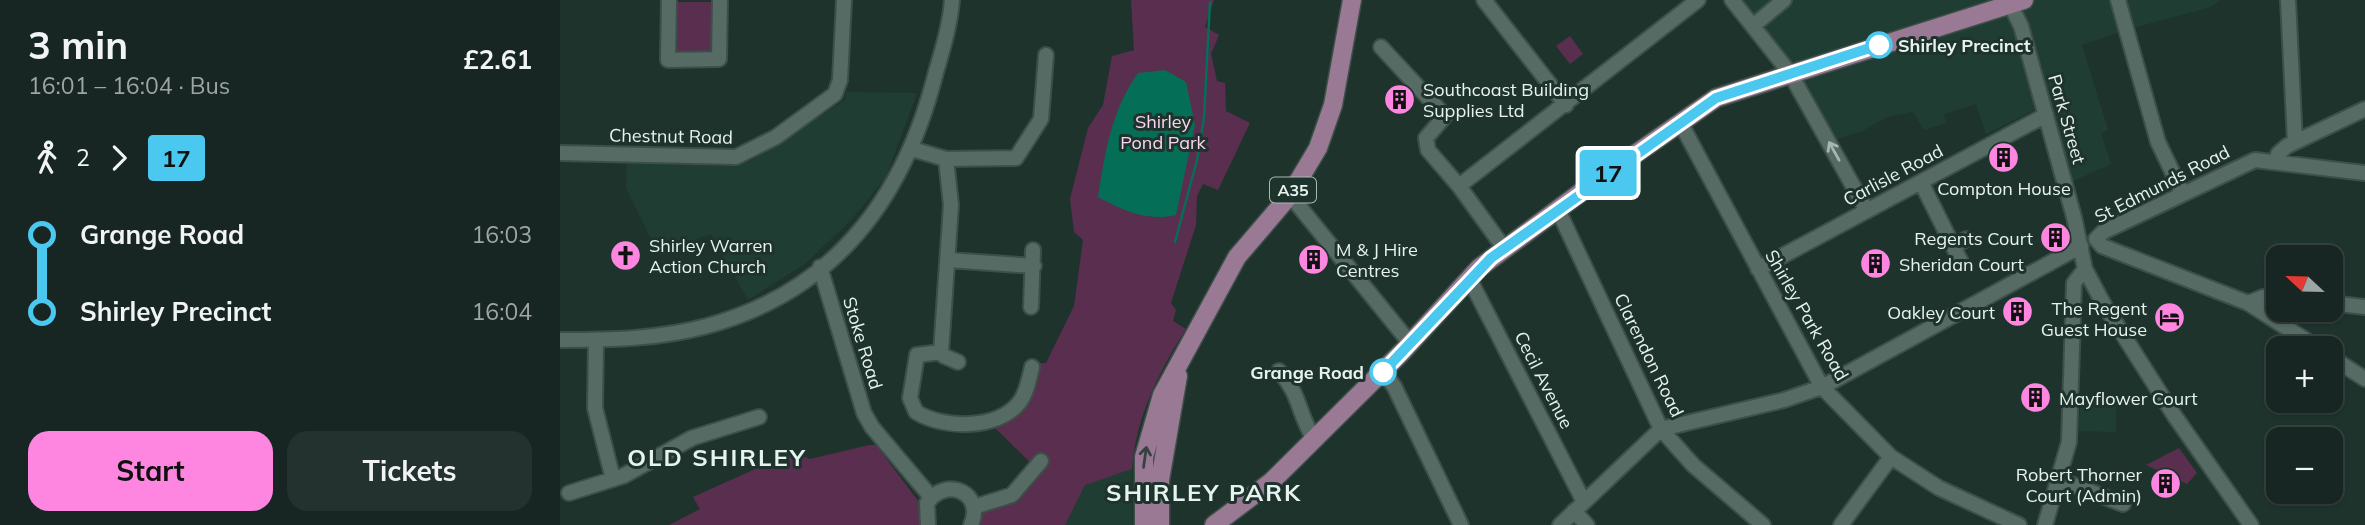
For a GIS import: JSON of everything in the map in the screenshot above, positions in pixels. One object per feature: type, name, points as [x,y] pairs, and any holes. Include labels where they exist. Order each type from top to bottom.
[{"type":"main road","name":"A35","points":[[1144,525],[1142,482],[1148,435],[1162,395],[1237,257],[1293,199],[1318,148],[1333,105],[1352,0]]},
{"type":"main road","points":[[1214,525],[1270,482],[1383,372],[1469,278],[1504,248],[1680,122],[1730,92],[2014,2]]},
{"type":"main road","name":"A35","points":[[1160,525],[1160,480],[1181,357]]},
{"type":"street","points":[[669,0],[668,60],[719,59],[720,0]]},
{"type":"street","name":"Chestnut Road","points":[[560,153],[736,157],[758,148],[835,94],[840,80],[844,0]]},
{"type":"street","points":[[560,340],[661,335],[727,320],[768,302],[842,250],[871,220],[893,188],[912,149],[931,94],[952,0]]},
{"type":"street","points":[[1484,0],[1566,105]]},
{"type":"street","points":[[1459,186],[1698,0]]},
{"type":"street","points":[[1732,0],[1790,72],[1867,211]]},
{"type":"street","points":[[2118,0],[2158,142],[2183,194]]},
{"type":"street","points":[[2288,0],[2295,142]]},
{"type":"street","points":[[1754,26],[1776,2]]},
{"type":"street","name":"Park Street","points":[[2014,2],[2085,269]]},
{"type":"street","points":[[1381,47],[1445,117],[1426,138],[1427,150],[1459,186],[1504,248]]},
{"type":"street","points":[[912,149],[946,159],[1007,160],[1020,156],[1041,119],[1046,55]]},
{"type":"street","points":[[2282,162],[2281,150],[2365,110]]},
{"type":"street","name":"Carlisle Road","points":[[1758,269],[2046,115]]},
{"type":"street","name":"Shirley Park Road","points":[[1680,122],[1822,387],[1891,457],[1939,488],[2019,525]]},
{"type":"street","points":[[946,159],[951,205],[942,352],[943,356],[958,362]]},
{"type":"street","name":"St Edmunds Road","points":[[2248,303],[2102,246],[2096,239],[2103,232],[2255,160],[2365,173]]},
{"type":"street","points":[[1921,182],[1961,262]]},
{"type":"street","points":[[1293,199],[1410,343]]},
{"type":"street","name":"Clarendon Road","points":[[1558,210],[1661,429],[1693,465],[1763,525]]},
{"type":"street","points":[[1953,246],[1968,239]]},
{"type":"street","points":[[1560,525],[1661,429],[1784,400],[1822,387],[2081,246]]},
{"type":"street","points":[[1031,307],[1033,250]]},
{"type":"street","points":[[948,260],[1034,266]]},
{"type":"street","name":"Stoke Road","points":[[820,267],[861,403],[872,428],[931,496]]},
{"type":"street","points":[[2045,525],[2070,442],[2074,283],[2085,269],[2103,303],[2187,435],[2251,525]]},
{"type":"street","name":"Cecil Avenue","points":[[1469,278],[1587,525]]},
{"type":"street","points":[[2248,303],[2266,297]]},
{"type":"street","points":[[2248,303],[2299,336]]},
{"type":"street","points":[[2343,304],[2365,307]]},
{"type":"street","points":[[596,340],[595,408],[613,480]]},
{"type":"street","points":[[942,352],[917,355],[910,398],[916,412],[937,422],[976,422],[1003,416],[1018,404],[1026,391],[1032,367]]},
{"type":"street","points":[[2343,365],[2365,379]]},
{"type":"street","points":[[1279,371],[1295,389],[1302,421],[1314,439]]},
{"type":"street","points":[[1383,372],[1394,386],[1461,525]]},
{"type":"street","points":[[569,493],[613,480],[692,438],[759,417]]},
{"type":"street","points":[[1841,525],[1891,457]]},
{"type":"street","points":[[974,507],[1012,495],[1041,461]]},
{"type":"street","points":[[2060,480],[2123,504]]},
{"type":"street","points":[[928,525],[925,509],[931,496],[943,489],[957,489],[965,493],[974,507],[971,525]]},
{"type":"shaded area","points":[[1743,0],[2220,0],[2211,7],[2125,30],[2082,45],[2108,130],[2101,133],[2111,164],[2071,182],[2048,103],[1986,134],[1976,104],[1944,114],[1946,123],[1924,130],[1913,112],[1887,117],[1862,131],[1832,141],[1782,50]]},
{"type":"shaded area","points":[[1165,70],[1186,82],[1195,125],[1176,215],[1145,216],[1098,197],[1110,133],[1121,102],[1138,73]]},
{"type":"shaded area","points":[[846,92],[917,93],[886,177],[851,220],[806,263],[748,300],[711,234],[658,253],[626,188],[627,163],[731,166],[750,161],[845,100]]},
{"type":"shaded area","points":[[2080,407],[2116,407],[2116,432],[2078,431]]},
{"type":"shaded area","points":[[1132,469],[1132,525],[1065,525],[1085,484]]},
{"type":"green space","name":"Shirley Pond Park","points":[[1131,0],[1214,0],[1205,27],[1219,35],[1211,54],[1217,81],[1225,83],[1226,111],[1250,123],[1218,190],[1203,184],[1197,196],[1196,225],[1171,303],[1176,310],[1173,321],[1186,329],[1166,362],[1143,413],[1132,469],[1085,485],[1065,525],[974,525],[983,511],[1007,505],[1039,471],[990,423],[1004,418],[1036,363],[1046,363],[1074,306],[1083,240],[1074,232],[1070,199],[1088,128],[1103,105],[1112,56],[1134,50]]},
{"type":"green space","points":[[676,2],[712,2],[712,53],[676,53]]},
{"type":"green space","points":[[1570,36],[1583,54],[1570,64],[1556,46]]},
{"type":"green space","points":[[876,445],[919,502],[925,525],[669,525],[700,509],[693,497],[793,452],[810,459]]},
{"type":"green space","points":[[2179,448],[2197,473],[2187,484],[2146,465]]},
{"type":"waterway","points":[[1175,242],[1197,160],[1204,118],[1210,2]]},
{"type":"bus line","name":"17","points":[[1383,372],[1469,278],[1491,258],[1716,98],[1879,45]]},
{"type":"place","name":"Shirley Precinct","points":[[1879,45]]},
{"type":"place","name":"Southcoast Building Supplies Ltd","points":[[1400,99]]},
{"type":"place","name":"Compton House","points":[[2004,158]]},
{"type":"place","name":"Regents Court","points":[[2056,238]]},
{"type":"place","name":"Shirley Warren Action Church","points":[[626,255]]},
{"type":"place","name":"M & J Hire Centres","points":[[1313,259]]},
{"type":"place","name":"Sheridan Court","points":[[1876,264]]},
{"type":"place","name":"Oakley Court","points":[[2018,312]]},
{"type":"place","name":"The Regent Guest House","points":[[2170,318]]},
{"type":"place","name":"Grange Road","points":[[1383,372]]},
{"type":"place","name":"Mayflower Court","points":[[2036,398]]},
{"type":"place","name":"Robert Thorner Court (Admin)","points":[[2165,484]]},
{"type":"district","name":"OLD SHIRLEY","points":[[717,457]]},
{"type":"district","name":"SHIRLEY PARK","points":[[1204,492]]}]
